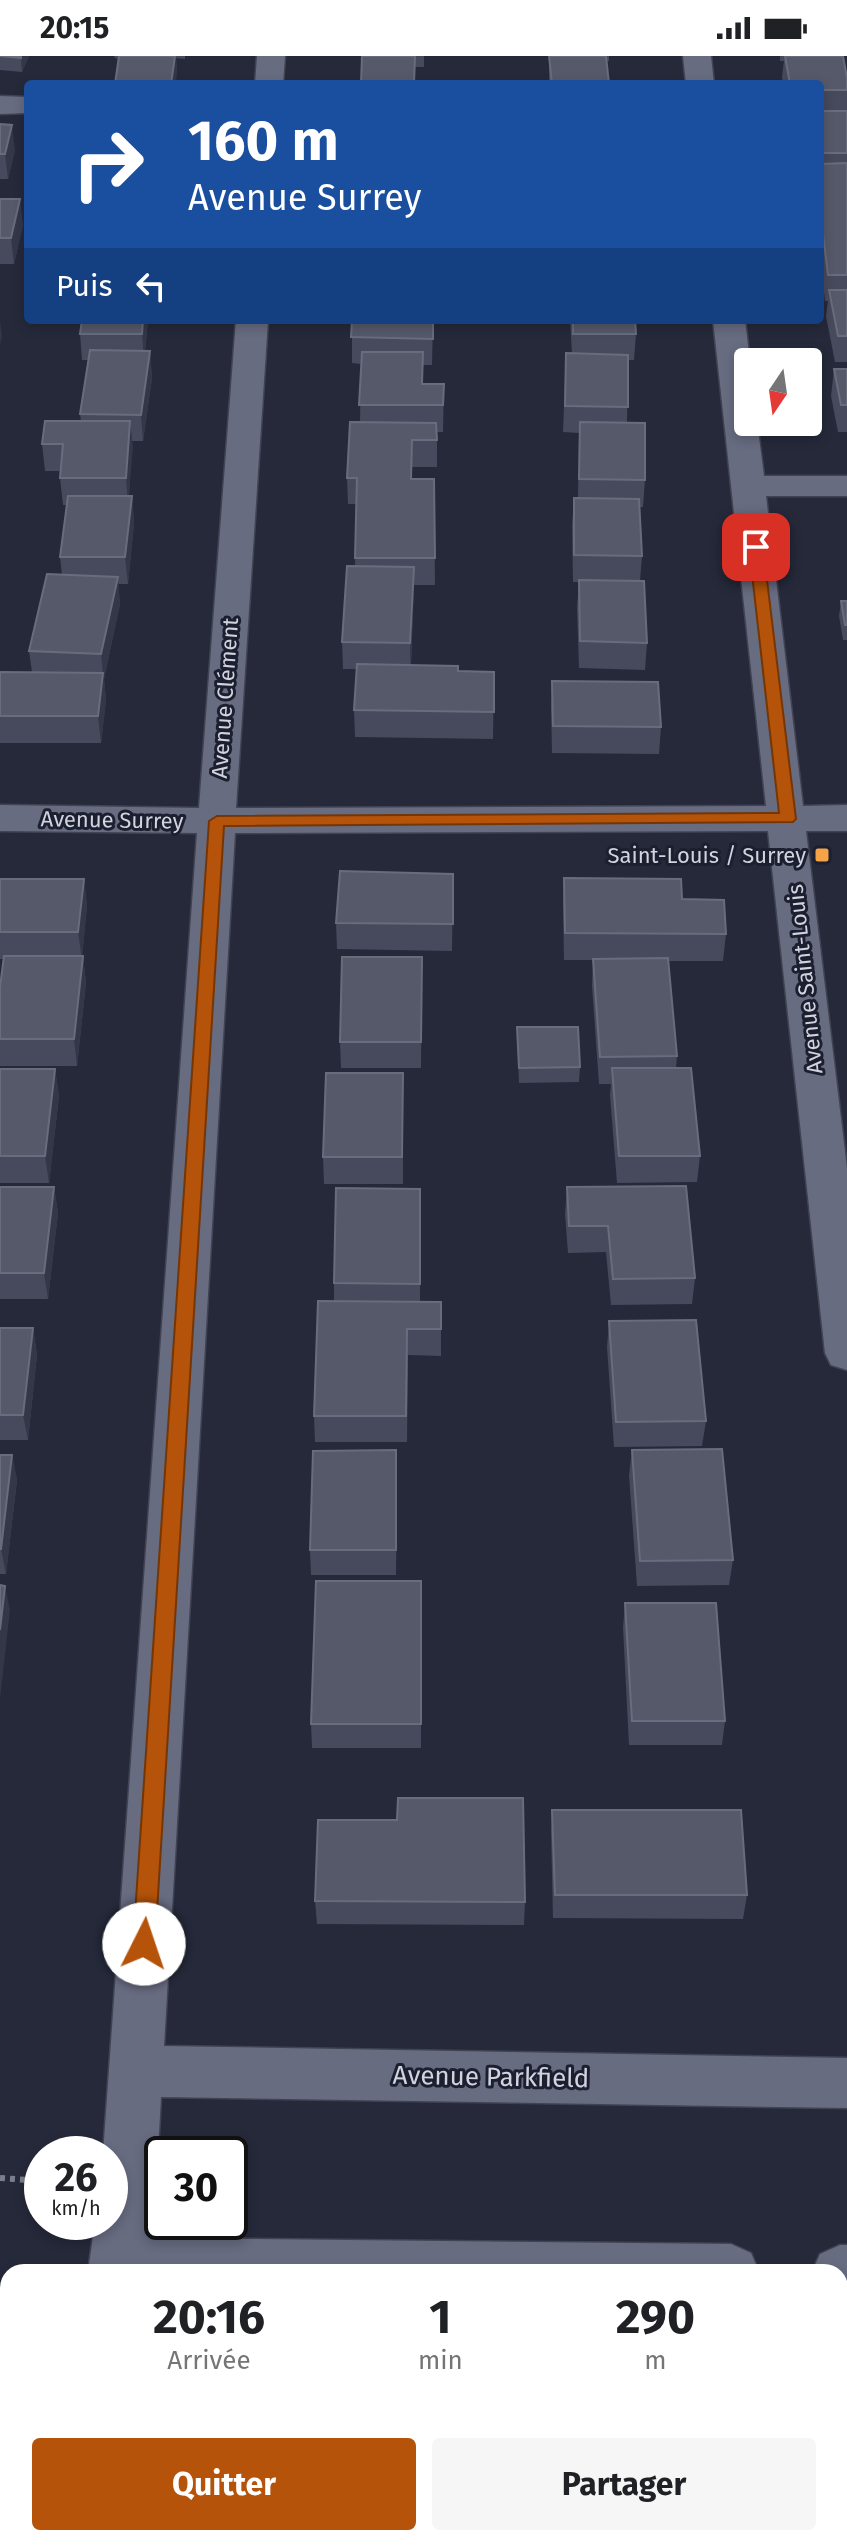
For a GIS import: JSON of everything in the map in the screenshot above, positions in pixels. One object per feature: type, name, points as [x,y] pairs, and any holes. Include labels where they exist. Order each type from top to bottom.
[{"type":"street","points":[[269,80],[271,56]]},
{"type":"street","points":[[697,56],[700,80]]},
{"type":"street","name":"Avenue Clément","points":[[118,2264],[128,2187],[252,324]]},
{"type":"street","name":"Avenue Saint-Louis","points":[[729,324],[841,1252],[847,1353]]},
{"type":"street","points":[[749,486],[847,486]]},
{"type":"street","name":"Avenue Surrey","points":[[0,818],[217,821],[847,818]]},
{"type":"street","name":"Avenue Parkfield","points":[[136,2071],[847,2083]]},
{"type":"path","points":[[0,2178],[24,2180]]},
{"type":"building","points":[[119,56],[175,56],[172,80],[116,80]]},
{"type":"building","points":[[362,56],[415,56],[414,80],[361,80]]},
{"type":"building","points":[[549,56],[606,56],[609,80],[552,80]]},
{"type":"building","points":[[785,56],[843,56],[847,90],[824,90],[824,80],[789,80]]},
{"type":"building","points":[[824,111],[847,111],[847,153],[824,153]]},
{"type":"building","points":[[0,124],[12,125],[5,154],[0,154]]},
{"type":"building","points":[[847,163],[847,275],[828,275],[824,242],[824,164]]},
{"type":"building","points":[[0,199],[20,199],[11,238],[0,238]]},
{"type":"building","points":[[829,290],[847,290],[847,336],[838,336]]},
{"type":"building","points":[[81,324],[143,324],[142,334],[80,334]]},
{"type":"building","points":[[352,324],[433,324],[433,339],[351,337]]},
{"type":"building","points":[[573,324],[635,324],[636,334],[573,334]]},
{"type":"building","points":[[90,350],[150,351],[141,415],[80,414]]},
{"type":"building","points":[[362,352],[423,352],[422,384],[444,384],[443,405],[359,405]]},
{"type":"building","points":[[566,353],[628,355],[628,407],[565,406]]},
{"type":"building","points":[[834,369],[847,369],[847,405],[841,405]]},
{"type":"building","points":[[45,421],[130,421],[126,478],[60,478],[63,444],[42,444]]},
{"type":"building","points":[[350,422],[436,423],[437,440],[412,440],[411,479],[434,479],[435,558],[355,558],[357,478],[347,478]]},
{"type":"building","points":[[580,422],[645,423],[645,480],[579,479]]},
{"type":"building","points":[[68,496],[132,496],[125,557],[60,557]]},
{"type":"building","points":[[574,498],[639,499],[642,556],[574,555]]},
{"type":"building","points":[[347,566],[414,567],[410,643],[342,642]]},
{"type":"building","points":[[47,574],[118,577],[101,654],[29,651]]},
{"type":"building","points":[[579,580],[644,581],[647,643],[580,641]]},
{"type":"building","points":[[841,601],[847,601],[847,625],[845,625]]},
{"type":"building","points":[[357,664],[458,666],[458,671],[494,672],[494,712],[354,710]]},
{"type":"building","points":[[0,672],[103,673],[98,716],[0,716]]},
{"type":"building","points":[[552,681],[658,682],[661,727],[553,726]]},
{"type":"building","points":[[340,871],[453,874],[453,924],[336,923]]},
{"type":"building","points":[[564,878],[681,879],[682,899],[724,900],[726,934],[565,933]]},
{"type":"building","points":[[0,879],[84,879],[78,932],[0,932]]},
{"type":"building","points":[[4,956],[83,956],[74,1039],[0,1039],[0,987]]},
{"type":"building","points":[[342,957],[422,957],[421,1042],[340,1042]]},
{"type":"building","points":[[668,958],[677,1056],[600,1057],[593,959]]},
{"type":"building","points":[[517,1027],[578,1027],[580,1067],[519,1068]]},
{"type":"building","points":[[612,1068],[691,1068],[700,1156],[619,1156]]},
{"type":"building","points":[[0,1069],[55,1069],[45,1156],[0,1156]]},
{"type":"building","points":[[326,1073],[403,1073],[402,1157],[323,1157]]},
{"type":"building","points":[[686,1186],[695,1278],[613,1279],[608,1226],[569,1226],[567,1187]]},
{"type":"building","points":[[0,1187],[54,1187],[44,1273],[0,1273]]},
{"type":"building","points":[[336,1188],[420,1189],[420,1284],[334,1283]]},
{"type":"building","points":[[318,1301],[441,1302],[441,1329],[407,1329],[406,1416],[314,1416]]},
{"type":"building","points":[[696,1320],[706,1421],[616,1422],[609,1321]]},
{"type":"building","points":[[0,1328],[33,1328],[23,1415],[0,1415]]},
{"type":"building","points":[[722,1449],[733,1560],[640,1561],[632,1450]]},
{"type":"building","points":[[396,1450],[396,1550],[310,1550],[313,1451]]},
{"type":"building","points":[[0,1455],[12,1455],[1,1549],[0,1549]]},
{"type":"building","points":[[316,1581],[421,1581],[421,1724],[311,1724]]},
{"type":"building","points":[[0,1585],[5,1586],[0,1630]]},
{"type":"building","points":[[625,1603],[716,1603],[725,1721],[632,1721]]},
{"type":"building","points":[[398,1798],[523,1798],[525,1902],[315,1901],[318,1820],[397,1820]]},
{"type":"building","points":[[552,1810],[741,1810],[747,1895],[555,1895]]},
{"type":"place","name":"Saint-Louis / Surrey","points":[[822,855]]},
{"type":"route","points":[[144,1944],[217,821],[788,819],[756,547]]}]
